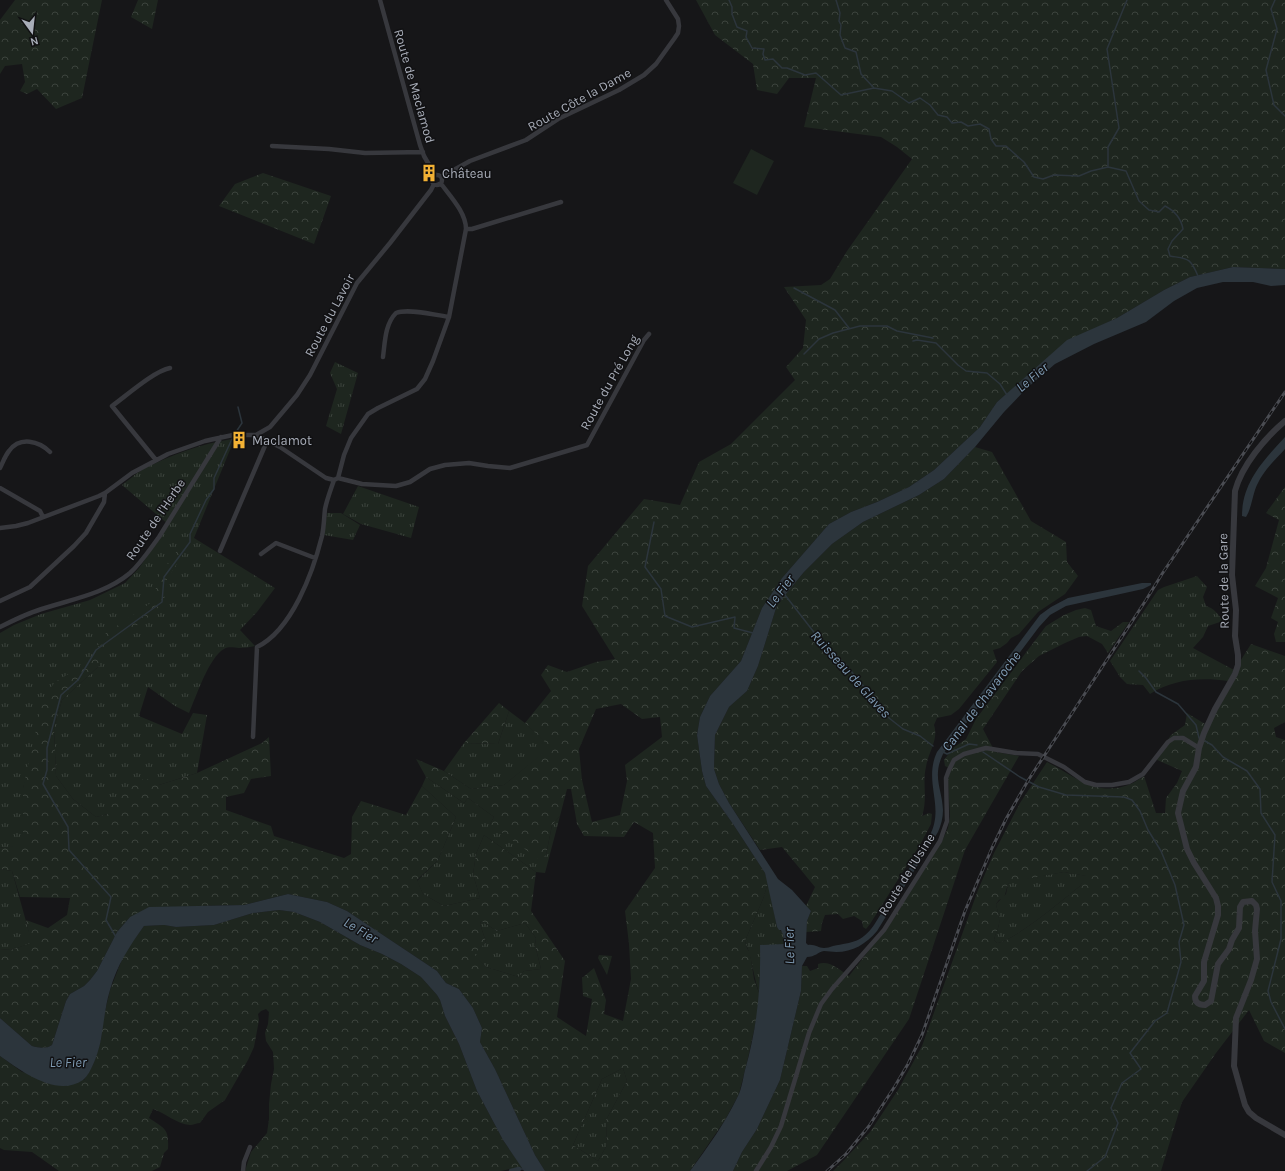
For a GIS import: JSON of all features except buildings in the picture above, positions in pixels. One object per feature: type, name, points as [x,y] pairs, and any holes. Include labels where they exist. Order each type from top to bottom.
[{"type":"street","name":"Route de Maclamod","points":[[380,0],[423,152],[435,175]]},
{"type":"street","name":"Route Côte la Dame","points":[[441,177],[470,161],[526,140],[558,119],[619,90],[644,75],[656,64],[678,33],[678,19],[666,0]]},
{"type":"street","points":[[272,146],[329,149],[365,153],[423,152]]},
{"type":"street","points":[[253,737],[258,647],[264,644],[285,623],[300,597],[322,536],[326,508],[351,438],[368,414],[420,386],[433,362],[448,317],[466,229],[461,212],[442,186],[436,184],[432,179],[435,175],[438,175],[441,177],[442,181],[436,184]]},
{"type":"street","name":"Route du Lavoir","points":[[256,435],[270,426],[297,395],[310,375],[356,282],[404,226],[436,184]]},
{"type":"street","points":[[466,229],[472,229],[561,202]]},
{"type":"street","points":[[383,357],[386,332],[396,313],[401,311],[429,313],[448,317]]},
{"type":"street","name":"Route du Pré Long","points":[[256,435],[308,465],[326,478],[362,484],[396,486],[410,482],[430,469],[445,465],[469,463],[510,468],[587,445],[644,340],[650,334]]},
{"type":"street","points":[[156,460],[112,406],[151,377],[170,368]]},
{"type":"street","name":"Route de la Gare","points":[[1285,421],[1276,429],[1246,466],[1237,482],[1235,491],[1232,575],[1236,610],[1235,636],[1238,665],[1204,733],[1196,767],[1181,795],[1178,813],[1179,821],[1194,863],[1216,898],[1218,906],[1218,915],[1204,962],[1204,981],[1195,996],[1196,1002],[1199,1004],[1206,1005],[1211,1001],[1217,966],[1229,949],[1239,928],[1240,907],[1243,902],[1252,901],[1256,905],[1255,931],[1257,955],[1255,966],[1236,1018],[1234,1058],[1235,1070],[1245,1106],[1249,1112],[1256,1118],[1285,1135]]},
{"type":"street","points":[[0,528],[16,526],[106,493],[132,473],[156,460],[199,442],[221,437],[256,435]]},
{"type":"street","name":"Route de l'Herbe","points":[[0,628],[14,620],[36,611],[95,593],[118,582],[129,573],[159,537],[221,437]]},
{"type":"street","points":[[220,551],[267,440]]},
{"type":"street","points":[[0,468],[9,450],[22,442],[35,442],[50,452]]},
{"type":"street","points":[[0,488],[40,511],[43,517]]},
{"type":"street","points":[[0,601],[30,587],[74,546],[86,533],[104,502],[106,493]]},
{"type":"street","points":[[261,554],[276,542],[315,558]]},
{"type":"street","name":"Route de l'Usine","points":[[756,1171],[773,1143],[781,1126],[809,1033],[821,1004],[832,989],[884,930],[942,837],[947,816],[946,778],[954,760],[964,754],[986,748],[1016,753],[1038,754],[1064,767],[1085,782],[1096,785],[1112,786],[1130,782],[1143,774],[1168,742],[1174,738],[1183,738],[1200,748]]},
{"type":"street","points":[[243,1171],[250,1147]]},
{"type":"green space","points":[[15,0],[102,0],[82,98],[56,109],[37,89],[27,94],[20,91],[25,82],[22,64],[5,66],[0,74],[0,20]]},
{"type":"green space","points":[[138,0],[158,0],[152,29],[131,17]]},
{"type":"green space","points":[[696,0],[1285,0],[1285,269],[1233,267],[1190,277],[1164,290],[1117,318],[1067,341],[997,402],[980,427],[934,470],[909,487],[851,512],[829,524],[782,578],[762,608],[741,661],[710,696],[700,717],[697,735],[702,771],[706,786],[765,873],[768,883],[763,899],[745,941],[750,953],[754,979],[759,993],[758,1012],[739,1094],[725,1120],[690,1171],[545,1171],[535,1155],[495,1069],[480,1042],[482,1028],[473,1008],[459,989],[446,983],[437,971],[347,911],[327,902],[288,894],[244,905],[197,906],[130,917],[117,932],[97,971],[90,980],[84,986],[70,994],[66,1001],[52,1045],[43,1048],[32,1046],[0,1018],[0,949],[11,950],[31,943],[26,920],[48,928],[67,915],[70,898],[20,897],[12,871],[0,869],[0,847],[4,848],[23,844],[23,788],[43,699],[55,682],[98,657],[100,665],[62,700],[54,728],[56,776],[73,799],[96,817],[108,814],[106,800],[114,804],[120,793],[145,778],[159,785],[197,773],[262,743],[269,737],[271,776],[251,779],[244,793],[226,797],[226,810],[271,826],[274,836],[344,858],[351,854],[352,817],[361,801],[406,815],[422,786],[456,817],[438,860],[417,880],[423,894],[444,906],[480,898],[473,874],[476,854],[484,835],[536,872],[531,911],[565,961],[557,1017],[586,1036],[592,999],[583,996],[582,978],[594,968],[606,1000],[604,1014],[623,1021],[631,979],[625,911],[655,868],[653,833],[634,822],[624,837],[584,836],[577,824],[571,789],[567,789],[560,816],[552,825],[546,855],[540,860],[490,824],[494,817],[468,798],[464,803],[426,777],[416,759],[444,771],[471,789],[504,785],[550,747],[525,723],[551,691],[541,675],[548,665],[567,672],[596,662],[615,659],[582,606],[588,566],[644,499],[680,505],[699,462],[731,444],[795,380],[786,367],[803,348],[806,320],[784,287],[821,285],[830,279],[847,251],[912,159],[881,137],[804,127],[816,78],[789,78],[777,94],[757,90],[753,64],[715,35]],"holes":[[[621,704],[642,719],[660,717],[662,737],[625,765],[627,781],[620,815],[592,822],[582,780],[579,749],[596,709]],[[481,921],[497,931],[525,923],[536,938],[535,945],[541,969],[524,971],[519,977],[486,967],[474,954],[486,942],[480,924]],[[623,1068],[627,1081],[606,1120],[607,1145],[598,1161],[573,1145],[602,1079]]]},
{"type":"green space","points":[[751,149],[774,161],[757,195],[733,183]]},
{"type":"green space","points":[[263,173],[331,196],[314,244],[219,206],[235,184]]},
{"type":"green space","points":[[335,362],[358,373],[341,434],[326,426],[337,389],[330,373]]},
{"type":"green space","points":[[232,439],[232,445],[194,538],[275,588],[257,612],[240,630],[255,646],[241,648],[232,647],[224,649],[218,653],[208,669],[189,713],[175,706],[148,687],[139,716],[182,734],[193,713],[207,715],[197,773],[159,785],[114,805],[108,814],[96,817],[73,799],[56,776],[54,728],[62,700],[100,665],[55,682],[23,788],[23,845],[4,848],[0,847],[0,633],[14,625],[41,614],[90,600],[125,583],[139,568],[169,525],[122,485],[142,470],[164,460],[197,447]]},
{"type":"green space","points":[[975,447],[992,452],[1031,521],[1066,542],[1067,562],[1078,576],[1065,594],[1038,612],[1019,634],[1011,638],[1000,648],[993,650],[997,662],[959,709],[951,715],[937,718],[934,725],[934,741],[925,773],[925,803],[922,816],[929,813],[932,814],[931,824],[921,843],[870,924],[866,929],[863,927],[862,921],[854,916],[843,919],[838,914],[825,915],[821,931],[806,932],[807,921],[811,911],[806,906],[815,887],[782,847],[760,850],[729,803],[719,784],[714,769],[715,735],[729,707],[747,691],[758,666],[777,605],[804,572],[832,544],[863,522],[919,495],[944,479]]},
{"type":"green space","points":[[358,486],[419,507],[411,538],[361,524],[343,514]]},
{"type":"green space","points":[[1285,487],[1285,642],[1276,642],[1274,634],[1278,622],[1271,618],[1278,598],[1255,586],[1266,568],[1279,520],[1266,513]]},
{"type":"green space","points":[[327,513],[341,513],[360,525],[353,540],[324,535]]},
{"type":"green space","points":[[181,546],[185,551],[167,579],[164,602],[143,622],[93,649],[105,634],[152,602],[160,573]]},
{"type":"green space","points":[[1197,576],[1207,587],[1203,597],[1206,606],[1214,610],[1223,621],[1208,626],[1203,637],[1193,648],[1234,670],[1228,681],[1208,679],[1188,680],[1168,685],[1150,694],[1143,685],[1127,684],[1120,677],[1110,661],[1158,590]]},
{"type":"green space","points":[[1085,608],[1091,610],[1096,626],[1111,631],[1123,622],[1129,622],[1108,653],[1102,644],[1087,636],[1079,637],[1039,656],[1022,671],[983,729],[995,752],[1019,756],[965,850],[909,1019],[817,1155],[787,1171],[733,1171],[742,1152],[757,1129],[780,1080],[801,991],[802,966],[807,966],[810,971],[818,968],[818,964],[826,963],[834,966],[849,976],[891,922],[943,839],[948,828],[950,817],[948,779],[951,769],[945,766],[944,760],[953,748],[966,739],[976,719],[1046,626],[1064,615]]},
{"type":"green space","points":[[1251,644],[1285,656],[1285,722],[1274,728],[1276,737],[1285,740],[1285,1053],[1264,1041],[1249,1010],[1216,1053],[1182,1102],[1161,1171],[833,1171],[870,1132],[898,1090],[922,1046],[978,890],[994,853],[1020,803],[1047,762],[1076,779],[1096,787],[1117,788],[1128,785],[1144,776],[1156,813],[1165,813],[1166,798],[1177,783],[1182,771],[1155,759],[1171,735],[1185,725],[1187,713],[1205,724],[1234,671]],"holes":[[[1064,872],[1086,876],[1080,886],[1027,928],[1005,941],[997,943],[994,940],[999,926],[999,916],[996,904],[999,900],[1004,898],[1008,884],[1011,882]]]},
{"type":"green space","points":[[499,703],[509,711],[498,744],[464,743]]},
{"type":"green space","points":[[509,711],[525,723],[551,747],[504,785],[471,789],[444,771],[464,743],[498,744]]},
{"type":"green space","points":[[426,777],[464,803],[468,798],[494,817],[490,824],[546,855],[552,825],[560,816],[545,873],[536,872],[484,835],[476,854],[473,874],[480,898],[444,906],[423,894],[417,881],[438,860],[456,817],[422,786]]},
{"type":"green space","points":[[0,869],[12,871],[32,943],[11,950],[0,949]]},
{"type":"green space","points":[[1064,872],[1087,876],[1080,886],[1027,928],[1005,941],[997,943],[994,940],[999,926],[999,916],[996,904],[1006,894],[1008,884],[1011,881]]},
{"type":"green space","points":[[768,883],[777,927],[783,933],[784,945],[760,973],[759,993],[750,954],[745,941],[763,899]]},
{"type":"green space","points":[[279,910],[294,912],[320,922],[360,945],[401,964],[421,977],[440,1000],[445,1016],[459,1044],[477,1091],[503,1140],[523,1169],[501,1171],[245,1171],[251,1152],[267,1133],[269,1119],[271,1084],[274,1069],[273,1052],[266,1041],[265,1033],[268,1024],[269,1012],[266,1009],[258,1014],[259,1020],[254,1047],[225,1100],[208,1112],[200,1123],[191,1125],[185,1124],[153,1109],[149,1118],[165,1130],[168,1137],[168,1149],[164,1153],[160,1167],[152,1171],[59,1171],[32,1152],[4,1150],[0,1148],[0,1056],[22,1072],[84,1080],[93,1065],[101,1039],[103,1020],[110,990],[125,952],[144,926],[164,925],[176,927],[214,925],[253,913]]},
{"type":"green space","points":[[481,921],[497,931],[525,923],[536,938],[535,945],[541,969],[524,971],[519,977],[486,967],[473,954],[486,942],[480,924]]},
{"type":"green space","points":[[599,955],[612,956],[607,975],[598,958]]},
{"type":"green space","points":[[623,1068],[627,1081],[606,1120],[607,1145],[598,1161],[573,1145],[602,1079]]},
{"type":"water","name":"Canal de Chavaroche","points":[[1233,267],[1285,269],[1285,285],[1271,286],[1253,282],[1223,282],[1197,288],[1174,301],[1146,322],[1094,344],[1055,364],[1027,388],[1004,412],[975,447],[944,479],[919,495],[863,522],[832,544],[804,572],[777,605],[758,666],[747,691],[729,707],[715,735],[714,769],[719,784],[729,803],[778,879],[792,890],[811,911],[807,921],[806,943],[808,945],[825,948],[856,941],[865,935],[874,925],[930,835],[934,824],[935,814],[932,774],[933,763],[937,752],[1040,615],[1068,598],[1142,583],[1151,583],[1151,585],[1143,589],[1066,606],[1050,615],[1039,627],[943,754],[938,769],[938,782],[943,810],[938,832],[877,931],[868,940],[854,949],[842,952],[824,951],[807,957],[802,966],[801,991],[780,1080],[757,1129],[742,1152],[733,1171],[690,1171],[722,1125],[740,1090],[753,1039],[760,977],[760,945],[784,944],[783,934],[777,927],[765,873],[706,786],[702,771],[697,735],[700,717],[710,696],[741,661],[762,608],[782,578],[829,524],[851,512],[909,487],[934,470],[980,427],[997,402],[1067,340],[1117,318],[1164,290],[1190,277]]},
{"type":"water","points":[[1285,437],[1285,449],[1261,478],[1255,490],[1248,514],[1246,517],[1242,516],[1243,504],[1250,482],[1269,454]]},
{"type":"water","name":"Le Fier","points":[[288,894],[327,902],[347,911],[437,971],[446,983],[459,989],[473,1008],[482,1028],[480,1042],[495,1069],[535,1155],[545,1171],[524,1171],[503,1140],[477,1091],[459,1044],[445,1016],[440,1000],[421,977],[401,964],[360,945],[320,922],[294,912],[279,910],[253,913],[214,925],[176,927],[164,925],[144,926],[128,949],[116,972],[108,996],[97,1055],[92,1067],[83,1080],[73,1085],[62,1086],[40,1080],[18,1069],[0,1056],[0,1018],[32,1046],[43,1048],[52,1045],[66,1001],[70,994],[84,986],[90,980],[97,971],[117,932],[130,917],[149,907],[244,905]]},
{"type":"waterway","points":[[729,0],[737,27],[747,31],[746,37],[752,48],[764,49],[763,54],[765,60],[773,59],[782,68],[787,68],[805,75],[816,73],[841,95],[874,88],[892,91],[909,103],[920,98],[930,105],[938,115],[947,117],[952,123],[961,122],[968,126],[980,124],[989,129],[991,139],[996,146],[1006,146],[1024,162],[1034,177],[1043,179],[1054,175],[1079,176],[1091,171],[1108,167],[1126,171],[1139,201],[1149,210],[1159,212],[1165,206],[1172,210],[1179,218],[1183,229],[1172,241],[1168,249],[1170,256],[1188,260],[1193,265],[1198,276]]},
{"type":"waterway","points":[[836,0],[840,13],[840,35],[845,48],[856,52],[861,74],[874,88]]},
{"type":"waterway","points":[[1108,167],[1108,147],[1119,128],[1107,49],[1127,0]]},
{"type":"waterway","points":[[1275,0],[1271,9],[1277,29],[1266,70],[1274,105],[1285,116]]},
{"type":"waterway","points":[[794,288],[835,310],[849,328]]},
{"type":"waterway","points":[[804,354],[819,339],[833,333],[860,326],[887,326],[897,331],[933,338]]},
{"type":"waterway","points":[[913,341],[917,340],[936,343],[966,371],[987,373],[1000,384],[1007,395]]},
{"type":"waterway","points":[[236,432],[242,423],[238,407]]},
{"type":"waterway","points":[[116,937],[106,920],[111,897],[69,850],[68,827],[43,784],[47,770],[47,748],[61,695],[78,680],[96,650],[162,602],[164,577],[190,542],[190,534],[206,500],[214,489],[214,478],[232,439]]},
{"type":"waterway","points":[[654,522],[645,567],[661,589],[665,616],[692,627],[735,617],[734,628],[753,633]]},
{"type":"waterway","name":"Ruisseau de Glaves","points":[[785,595],[820,640],[846,665],[869,695],[882,706],[889,718],[903,729],[920,736],[933,746]]},
{"type":"waterway","points":[[1139,671],[1156,692],[1178,704],[1196,725],[1199,738]]},
{"type":"waterway","points":[[1205,741],[1212,745],[1223,757],[1247,771],[1260,789],[1261,813],[1275,835],[1272,882],[1281,901],[1281,939],[1268,991],[1271,1002],[1285,1029]]},
{"type":"waterway","name":"Ruisseau de Glaves","points":[[943,752],[947,754],[969,744],[977,745]]},
{"type":"waterway","name":"Ruisseau de Glaves","points":[[983,752],[1020,777],[1039,787],[1066,795],[1124,797],[1132,800],[1140,811],[1148,830],[1161,851],[1175,885],[1184,925],[1179,942],[1181,962],[1167,1013],[1155,1021],[1130,1053],[1141,1069],[1122,1083],[1111,1108],[1118,1123],[1105,1157],[1087,1171]]},
{"type":"waterway","points":[[519,1169],[525,1169]]},
{"type":"waterway","points":[[511,1171],[519,1169]]},
{"type":"railway","points":[[827,1171],[846,1154],[869,1126],[908,1064],[922,1035],[965,911],[1006,819],[1029,779],[1162,574],[1285,392]]},
{"type":"place","name":"Château","points":[[429,173]]},
{"type":"place","name":"Maclamot","points":[[239,440]]}]
